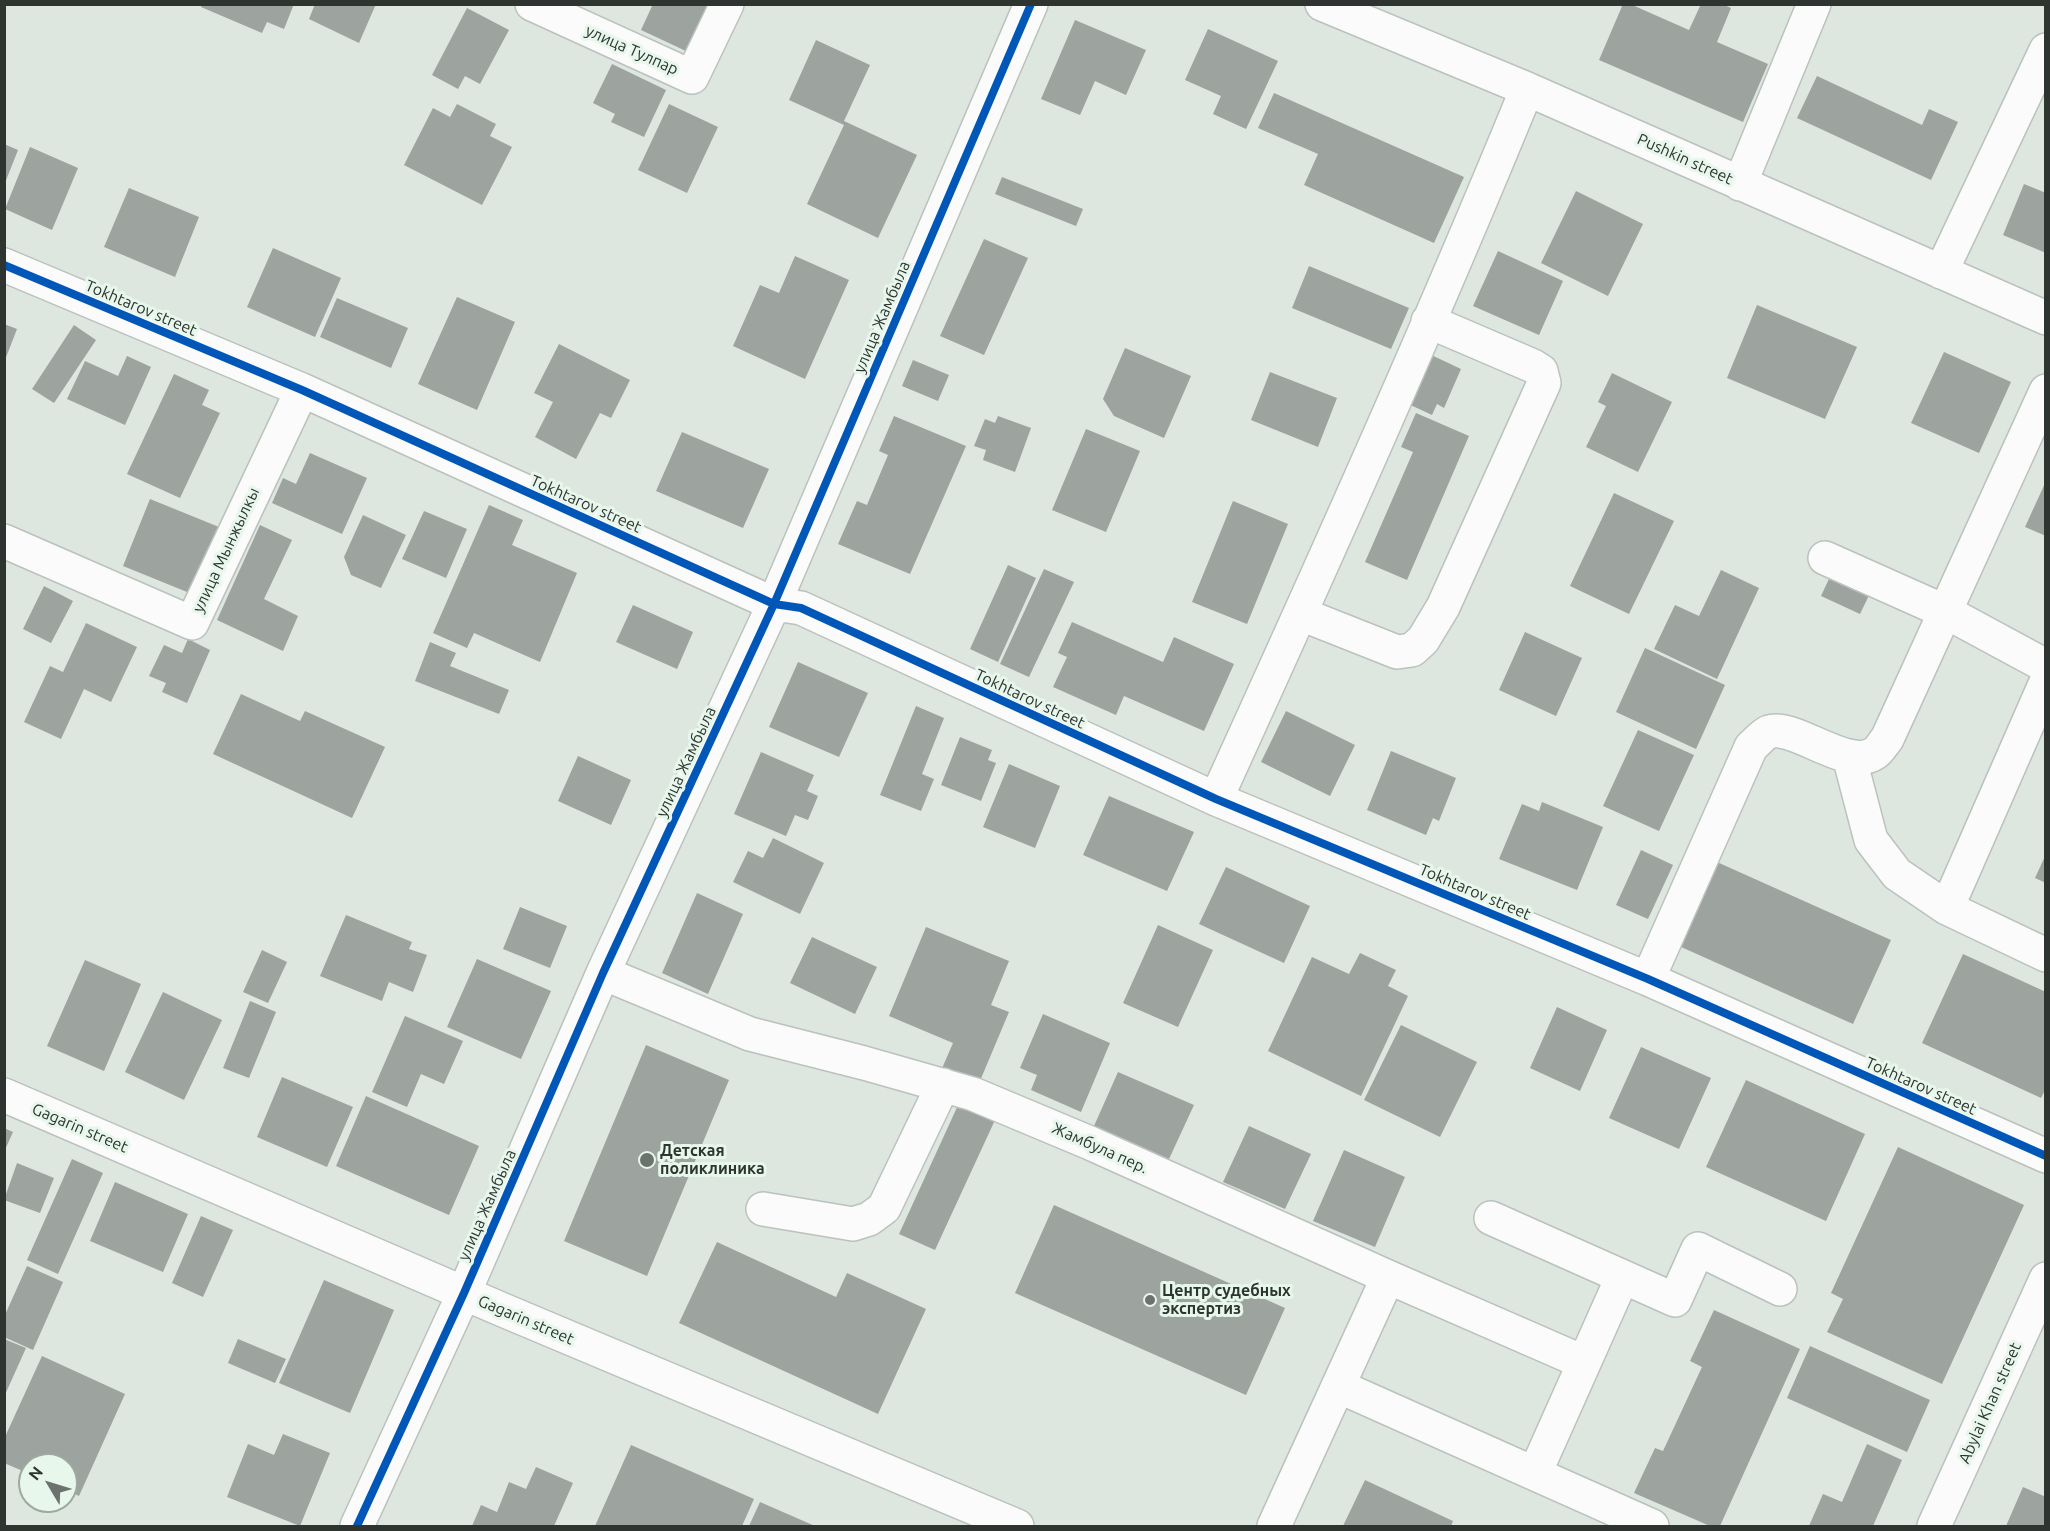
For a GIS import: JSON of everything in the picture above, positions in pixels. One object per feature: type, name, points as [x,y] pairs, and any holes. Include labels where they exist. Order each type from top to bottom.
[{"type":"street","name":"улица Тулпар","points":[[532,4],[692,77],[727,4]]},
{"type":"street","name":"улица Жамбыла","points":[[357,1527],[464,1293],[603,973],[774,604],[1031,4]]},
{"type":"street","name":"Pushkin street","points":[[1322,4],[1527,89],[2046,318]]},
{"type":"street","points":[[1740,184],[1814,4]]},
{"type":"street","points":[[1941,272],[2046,50]]},
{"type":"street","points":[[1216,799],[1300,614],[1527,89]]},
{"type":"street","name":"Tokhtarov street","points":[[4,265],[302,390],[774,604],[801,608],[1216,799],[1648,979],[2046,1156]]},
{"type":"street","points":[[1300,614],[1397,652],[1412,650],[1423,640],[1443,607],[1544,383],[1541,371],[1533,366],[1428,321]]},
{"type":"street","name":"улица Мынжылкы","points":[[4,541],[192,623],[302,390]]},
{"type":"street","points":[[1648,979],[1751,747],[1768,732],[1781,731],[1849,756],[1861,758],[1875,753],[1887,739],[2046,391]]},
{"type":"street","points":[[1826,558],[1946,612],[2046,666]]},
{"type":"street","points":[[1947,908],[2046,682]]},
{"type":"street","points":[[1849,756],[1871,840],[1897,874],[1947,908],[2046,955]]},
{"type":"street","name":"Жамбула пер.","points":[[603,973],[750,1034],[973,1094],[1090,1143],[1583,1362]]},
{"type":"street","points":[[763,1209],[853,1224],[869,1219],[884,1208],[943,1085]]},
{"type":"street","name":"Gagarin street","points":[[4,1095],[1017,1527]]},
{"type":"street","points":[[1491,1218],[1675,1300],[1698,1249],[1780,1288]]},
{"type":"street","points":[[1274,1527],[1388,1277]]},
{"type":"street","points":[[1535,1473],[1622,1278]]},
{"type":"street","name":"Abylai Khan street","points":[[1934,1527],[2046,1279]]},
{"type":"street","points":[[1338,1386],[1652,1527]]},
{"type":"building","points":[[202,4],[294,4],[284,29],[267,22],[262,33],[201,7]]},
{"type":"building","points":[[315,4],[376,4],[359,43],[309,19]]},
{"type":"building","points":[[653,4],[711,4],[688,52],[641,30]]},
{"type":"building","points":[[1623,4],[1630,4],[1689,30],[1701,4],[1722,4],[1731,8],[1717,42],[1768,64],[1743,122],[1599,60]]},
{"type":"building","points":[[467,8],[509,30],[480,84],[465,76],[458,89],[432,75]]},
{"type":"building","points":[[1075,20],[1146,50],[1126,95],[1095,81],[1080,115],[1041,99]]},
{"type":"building","points":[[1208,29],[1278,61],[1246,129],[1213,114],[1221,96],[1185,80]]},
{"type":"building","points":[[816,40],[870,65],[844,121],[917,155],[878,238],[807,204],[844,125],[789,100]]},
{"type":"building","points":[[612,64],[666,90],[644,137],[611,122],[615,114],[593,103]]},
{"type":"building","points":[[1817,76],[1922,125],[1929,109],[1958,122],[1931,180],[1797,118]]},
{"type":"building","points":[[1274,93],[1464,177],[1434,243],[1304,185],[1318,154],[1258,128]]},
{"type":"building","points":[[457,104],[496,124],[490,136],[512,147],[482,205],[404,165],[433,108],[450,117]]},
{"type":"building","points":[[669,104],[718,127],[687,193],[638,170]]},
{"type":"building","points":[[4,144],[18,150],[5,183],[4,183]]},
{"type":"building","points":[[30,147],[78,168],[52,230],[5,209]]},
{"type":"building","points":[[1002,177],[1083,209],[1076,226],[995,194]]},
{"type":"building","points":[[2024,184],[2046,193],[2046,253],[2003,235]]},
{"type":"building","points":[[129,188],[199,217],[175,277],[104,247]]},
{"type":"building","points":[[1576,191],[1643,224],[1608,296],[1541,263]]},
{"type":"building","points":[[984,239],[1028,258],[984,355],[940,336]]},
{"type":"building","points":[[273,248],[341,278],[315,337],[247,307]]},
{"type":"building","points":[[1498,251],[1563,281],[1539,335],[1473,306]]},
{"type":"building","points":[[795,256],[849,280],[805,379],[733,346],[760,285],[779,293]]},
{"type":"building","points":[[1309,266],[1409,308],[1391,349],[1292,308]]},
{"type":"building","points":[[457,297],[515,322],[477,410],[418,384]]},
{"type":"building","points":[[337,298],[408,328],[391,368],[320,337]]},
{"type":"building","points":[[1757,305],[1857,347],[1825,419],[1727,378]]},
{"type":"building","points":[[4,324],[17,329],[5,360],[4,360]]},
{"type":"building","points":[[74,325],[96,340],[54,403],[32,389]]},
{"type":"building","points":[[559,344],[630,380],[611,418],[600,413],[576,459],[535,437],[553,402],[534,393]]},
{"type":"building","points":[[1125,348],[1191,376],[1164,438],[1114,416],[1103,399]]},
{"type":"building","points":[[1944,352],[2011,382],[1979,453],[1911,423]]},
{"type":"building","points":[[1427,353],[1461,369],[1444,408],[1437,404],[1432,415],[1404,402]]},
{"type":"building","points":[[127,356],[151,367],[125,425],[67,399],[85,361],[118,376]]},
{"type":"building","points":[[913,360],[949,375],[938,401],[902,386]]},
{"type":"building","points":[[1270,372],[1337,398],[1318,447],[1251,420]]},
{"type":"building","points":[[1612,373],[1672,402],[1638,472],[1586,447],[1606,406],[1598,402]]},
{"type":"building","points":[[174,374],[209,390],[202,405],[220,413],[180,498],[127,474]]},
{"type":"building","points":[[1416,413],[1469,436],[1407,580],[1365,562],[1413,452],[1401,447]]},
{"type":"building","points":[[894,416],[966,446],[910,574],[838,544],[857,501],[867,505],[888,455],[879,451]]},
{"type":"building","points":[[998,416],[1031,428],[1015,472],[983,460],[986,450],[974,446],[985,419],[995,423]]},
{"type":"building","points":[[1086,429],[1140,451],[1106,532],[1052,510]]},
{"type":"building","points":[[682,432],[769,469],[743,528],[656,491]]},
{"type":"building","points":[[310,453],[367,478],[342,534],[272,503],[283,478],[296,484]]},
{"type":"building","points":[[2046,481],[2046,536],[2025,527]]},
{"type":"building","points":[[1614,493],[1674,521],[1629,614],[1570,586]]},
{"type":"building","points":[[150,499],[219,527],[192,594],[123,566]]},
{"type":"building","points":[[1233,501],[1288,524],[1247,624],[1192,602]]},
{"type":"building","points":[[489,505],[523,520],[512,545],[577,573],[540,662],[474,633],[467,648],[433,633]]},
{"type":"building","points":[[424,511],[467,529],[446,578],[402,559]]},
{"type":"building","points":[[363,515],[406,535],[381,588],[351,575],[344,557]]},
{"type":"building","points":[[260,525],[292,540],[264,599],[298,616],[283,651],[217,620]]},
{"type":"building","points":[[1008,565],[1036,578],[998,662],[970,649]]},
{"type":"building","points":[[1835,566],[1874,585],[1860,614],[1821,596]]},
{"type":"building","points":[[1044,569],[1074,582],[1029,677],[1000,664]]},
{"type":"building","points":[[1721,570],[1759,588],[1717,679],[1654,649],[1675,605],[1699,616]]},
{"type":"building","points":[[44,586],[73,601],[51,643],[23,629]]},
{"type":"building","points":[[633,605],[693,632],[677,669],[616,642]]},
{"type":"building","points":[[1072,622],[1163,662],[1174,637],[1234,664],[1204,731],[1124,696],[1116,715],[1053,687],[1067,657],[1058,653]]},
{"type":"building","points":[[86,623],[137,647],[111,702],[84,689],[61,739],[24,722],[50,666],[63,672]]},
{"type":"building","points":[[1525,632],[1582,658],[1556,716],[1499,690]]},
{"type":"building","points":[[188,639],[210,650],[187,703],[162,692],[166,683],[149,676],[164,645],[182,653]]},
{"type":"building","points":[[430,642],[456,653],[450,666],[509,690],[499,714],[415,681]]},
{"type":"building","points":[[1645,648],[1725,685],[1696,749],[1616,712]]},
{"type":"building","points":[[798,662],[868,693],[839,757],[769,727]]},
{"type":"building","points":[[241,694],[300,721],[305,711],[385,747],[352,818],[213,754]]},
{"type":"building","points":[[916,706],[944,718],[922,774],[934,779],[921,811],[880,795]]},
{"type":"building","points":[[1286,711],[1355,745],[1330,796],[1261,762]]},
{"type":"building","points":[[1638,730],[1694,755],[1659,831],[1603,806]]},
{"type":"building","points":[[960,737],[992,750],[988,760],[996,763],[981,801],[941,785]]},
{"type":"building","points":[[1391,751],[1456,778],[1439,821],[1433,818],[1426,835],[1367,810]]},
{"type":"building","points":[[761,752],[814,775],[807,791],[818,796],[808,820],[795,815],[786,836],[734,814]]},
{"type":"building","points":[[578,756],[631,780],[611,825],[558,801]]},
{"type":"building","points":[[1009,764],[1060,786],[1035,848],[983,827]]},
{"type":"building","points":[[1109,796],[1194,832],[1167,891],[1083,855]]},
{"type":"building","points":[[1542,802],[1603,827],[1577,890],[1499,859],[1522,804],[1539,811]]},
{"type":"building","points":[[773,838],[824,863],[800,914],[733,882],[748,851],[763,858]]},
{"type":"building","points":[[1641,850],[1673,865],[1648,919],[1616,905]]},
{"type":"building","points":[[2046,854],[2046,883],[2035,878]]},
{"type":"building","points":[[1708,858],[1891,940],[1853,1024],[1670,942]]},
{"type":"building","points":[[1226,867],[1310,906],[1284,963],[1199,924]]},
{"type":"building","points":[[697,893],[743,914],[708,994],[662,973]]},
{"type":"building","points":[[520,907],[567,926],[550,968],[503,949]]},
{"type":"building","points":[[346,915],[412,942],[409,949],[427,955],[413,992],[389,982],[382,1001],[320,976]]},
{"type":"building","points":[[1158,925],[1213,950],[1178,1027],[1123,1003]]},
{"type":"building","points":[[926,927],[1009,961],[991,1005],[1009,1012],[977,1088],[940,1073],[953,1043],[889,1016]]},
{"type":"building","points":[[812,937],[877,967],[855,1014],[790,983]]},
{"type":"building","points":[[262,950],[287,962],[268,1003],[243,992]]},
{"type":"building","points":[[1360,953],[1396,970],[1388,986],[1408,996],[1361,1096],[1268,1051],[1312,957],[1349,974]]},
{"type":"building","points":[[1963,954],[2046,992],[2046,1088],[2041,1098],[1922,1043]]},
{"type":"building","points":[[477,959],[551,991],[521,1059],[447,1027]]},
{"type":"building","points":[[85,960],[141,984],[104,1071],[47,1046]]},
{"type":"building","points":[[163,992],[222,1020],[184,1100],[125,1072]]},
{"type":"building","points":[[250,1001],[276,1012],[249,1078],[223,1068]]},
{"type":"building","points":[[1557,1007],[1607,1030],[1580,1091],[1530,1068]]},
{"type":"building","points":[[1043,1014],[1110,1043],[1081,1112],[1031,1090],[1037,1075],[1020,1068]]},
{"type":"building","points":[[405,1016],[463,1041],[444,1084],[421,1074],[407,1107],[372,1092]]},
{"type":"building","points":[[1401,1025],[1477,1062],[1440,1137],[1364,1100]]},
{"type":"building","name":"Детская поликлиника","points":[[646,1045],[729,1080],[647,1276],[564,1241]]},
{"type":"building","points":[[1641,1047],[1711,1078],[1679,1149],[1609,1118]]},
{"type":"building","points":[[1118,1072],[1194,1105],[1169,1159],[1094,1126]]},
{"type":"building","points":[[282,1077],[353,1107],[327,1167],[257,1137]]},
{"type":"building","points":[[1746,1080],[1865,1134],[1826,1221],[1706,1167]]},
{"type":"building","points":[[366,1096],[479,1146],[449,1215],[336,1166]]},
{"type":"building","points":[[959,1103],[995,1120],[935,1250],[899,1234]]},
{"type":"building","points":[[1249,1126],[1311,1154],[1285,1209],[1223,1182]]},
{"type":"building","points":[[4,1128],[13,1132],[4,1152]]},
{"type":"building","points":[[1898,1147],[2024,1205],[1942,1384],[1827,1332],[1843,1299],[1831,1293]]},
{"type":"building","points":[[1344,1150],[1405,1177],[1375,1247],[1313,1221]]},
{"type":"building","points":[[72,1159],[103,1173],[58,1274],[27,1260]]},
{"type":"building","points":[[17,1163],[54,1178],[40,1213],[4,1200]]},
{"type":"building","points":[[115,1182],[188,1214],[163,1272],[90,1241]]},
{"type":"building","name":"Центр судебных экспертиз","points":[[1054,1205],[1285,1308],[1246,1395],[1015,1293]]},
{"type":"building","points":[[201,1216],[233,1230],[203,1297],[172,1283]]},
{"type":"building","points":[[717,1242],[836,1297],[847,1273],[926,1309],[878,1414],[679,1323]]},
{"type":"building","points":[[27,1266],[63,1282],[33,1350],[4,1337],[4,1317]]},
{"type":"building","points":[[324,1280],[394,1310],[350,1413],[279,1383]]},
{"type":"building","points":[[1714,1310],[1800,1349],[1720,1526],[1710,1526],[1634,1493],[1655,1448],[1663,1451],[1702,1367],[1690,1361]]},
{"type":"building","points":[[4,1339],[26,1348],[4,1397]]},
{"type":"building","points":[[238,1339],[286,1359],[275,1383],[228,1363]]},
{"type":"building","points":[[1810,1346],[1930,1400],[1907,1452],[1787,1398]]},
{"type":"building","points":[[42,1356],[125,1394],[79,1496],[78,1453],[18,1453],[18,1469],[4,1463],[4,1439]]},
{"type":"building","points":[[283,1434],[330,1453],[300,1526],[227,1497],[248,1444],[274,1455]]},
{"type":"building","points":[[1867,1444],[1902,1460],[1873,1526],[1809,1526],[1823,1494],[1842,1502]]},
{"type":"building","points":[[631,1445],[754,1499],[742,1526],[595,1526]]},
{"type":"building","points":[[536,1467],[573,1483],[554,1526],[472,1526],[481,1505],[497,1512],[509,1482],[526,1489]]},
{"type":"building","points":[[1365,1480],[1453,1521],[1451,1526],[1343,1526]]},
{"type":"building","points":[[2023,1487],[2046,1497],[2046,1526],[2006,1526]]},
{"type":"building","points":[[760,1502],[815,1526],[749,1526]]},
{"type":"cycle path","points":[[357,1526],[464,1293],[603,973],[774,604],[1031,4]]},
{"type":"cycle path","points":[[4,265],[302,390],[774,604],[801,608],[1216,799],[1648,979],[2046,1156]]},
{"type":"place","name":"Детская поликлиника","points":[[647,1160]]},
{"type":"place","name":"Центр судебных экспертиз","points":[[1150,1300]]}]
